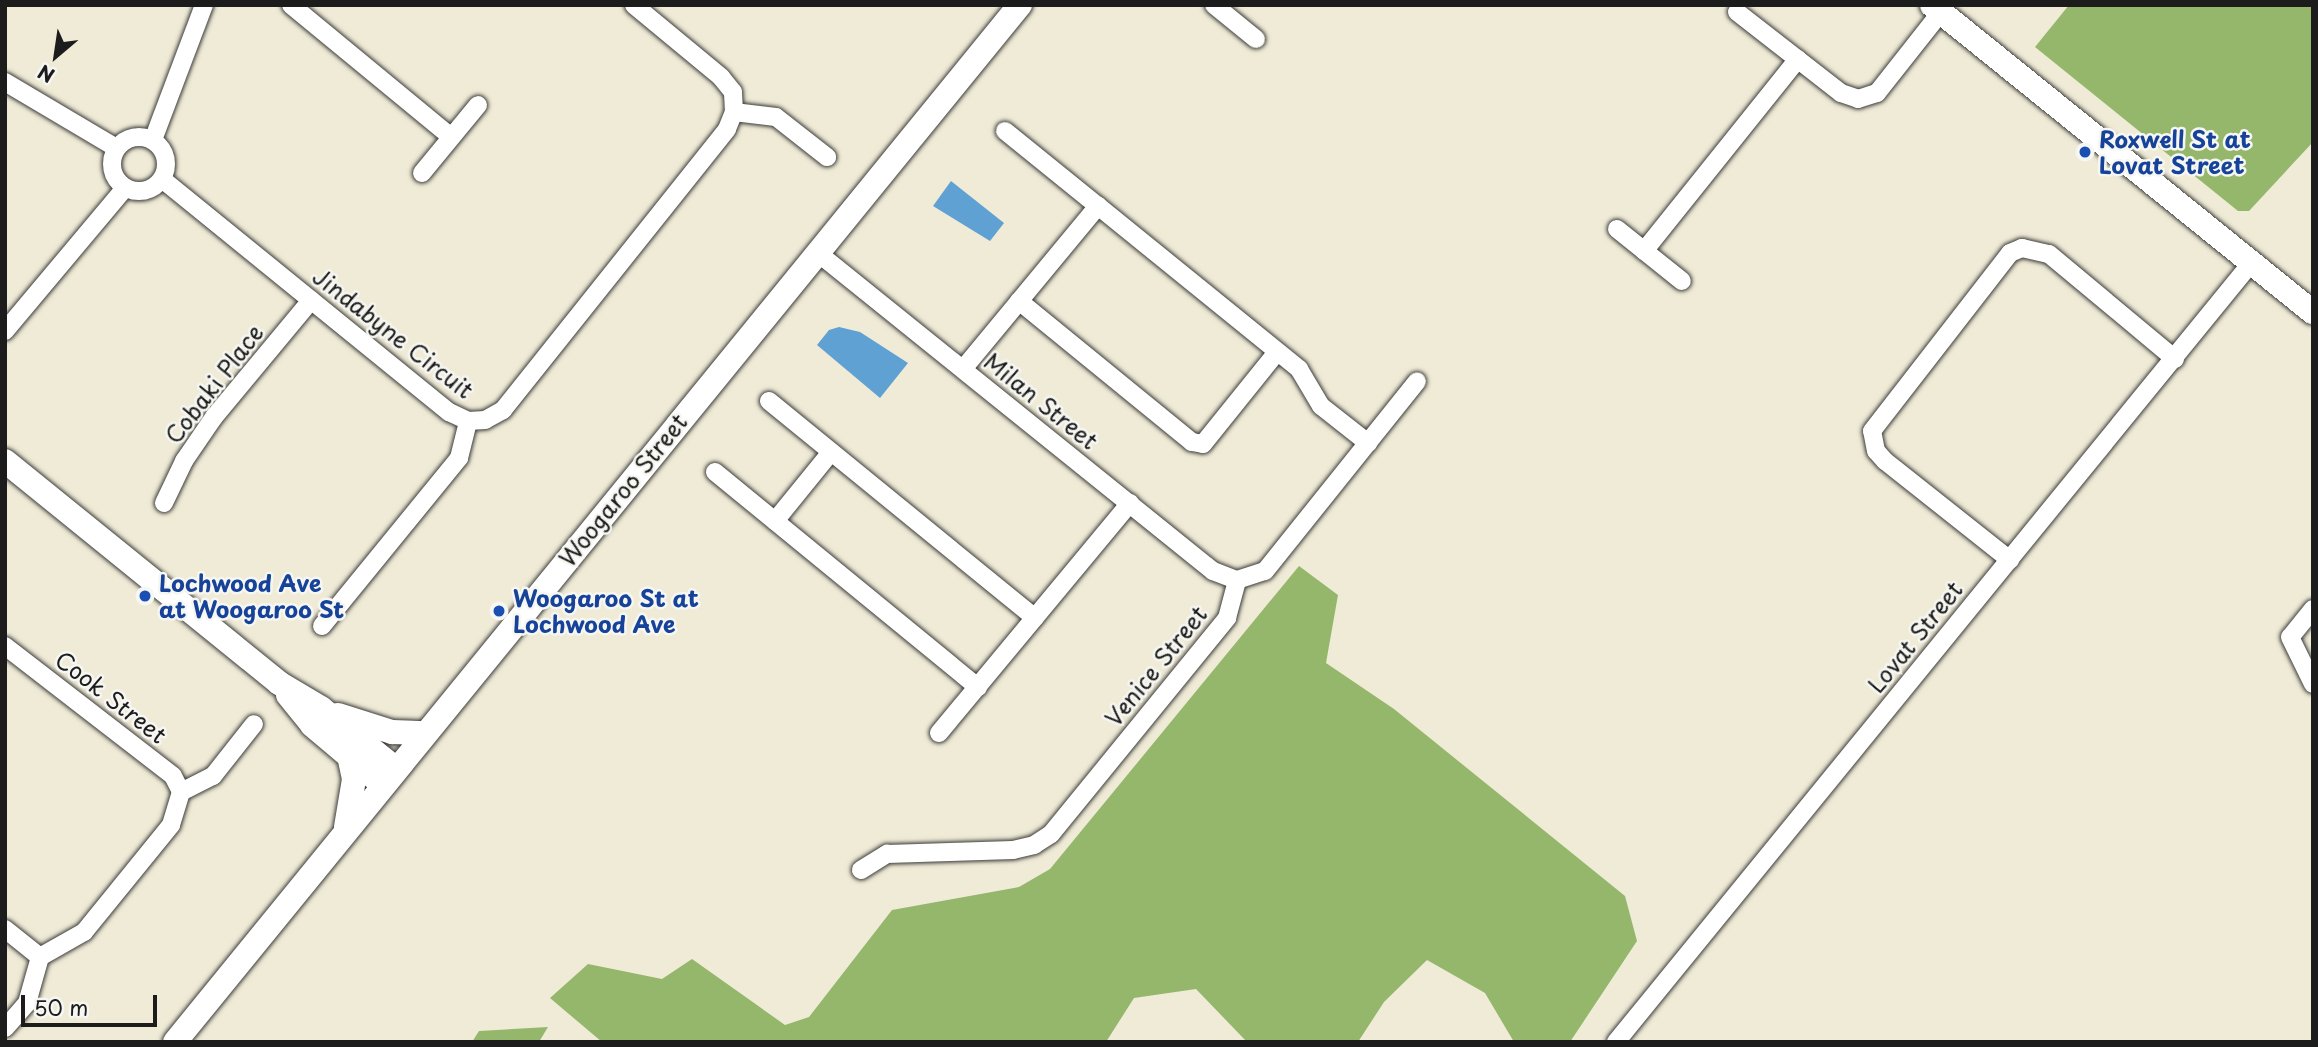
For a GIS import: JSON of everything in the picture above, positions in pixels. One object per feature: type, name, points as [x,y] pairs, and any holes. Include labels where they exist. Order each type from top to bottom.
[{"type":"street","points":[[153,140],[204,5]]},
{"type":"street","points":[[291,5],[452,137]]},
{"type":"street","points":[[634,5],[721,76],[733,92],[734,112],[776,117],[827,157]]},
{"type":"street","name":"Woogaroo Street","points":[[174,1042],[1020,5]]},
{"type":"street","points":[[1214,5],[1256,39]]},
{"type":"street","points":[[1737,12],[1841,93],[1868,98],[1877,93],[1937,9],[2313,312]]},
{"type":"street","points":[[1644,251],[1798,59]]},
{"type":"street","points":[[5,82],[116,148]]},
{"type":"street","points":[[422,173],[478,106]]},
{"type":"street","name":"Jindabyne Circuit","points":[[162,179],[449,412],[468,421],[485,420],[503,410],[727,129],[734,112]]},
{"type":"street","points":[[1005,131],[1299,369],[1321,406],[1368,443]]},
{"type":"street","points":[[133,137],[153,140],[166,158],[162,179],[145,191],[125,188],[112,170],[116,148],[133,137]]},
{"type":"street","points":[[5,331],[125,188]]},
{"type":"street","points":[[963,369],[1098,206]]},
{"type":"street","points":[[1617,229],[1682,281]]},
{"type":"street","points":[[2010,560],[1885,461],[1876,451],[1872,431],[2010,253],[2022,248],[2049,254],[2175,359]]},
{"type":"street","name":"Milan Street","points":[[818,253],[1213,571],[1237,580]]},
{"type":"street","name":"Lovat Street","points":[[1616,1042],[2251,263]]},
{"type":"street","name":"Cobaki Place","points":[[164,503],[184,461],[214,417],[312,300]]},
{"type":"street","points":[[1019,300],[1192,442],[1203,444],[1277,352]]},
{"type":"street","points":[[1237,580],[1265,571],[1417,381]]},
{"type":"street","points":[[769,401],[1035,618]]},
{"type":"street","points":[[322,626],[459,458],[468,421]]},
{"type":"street","points":[[775,521],[831,452]]},
{"type":"street","points":[[5,461],[279,683],[321,708],[392,732],[425,733]]},
{"type":"street","points":[[715,472],[978,687]]},
{"type":"street","points":[[939,733],[1130,503]]},
{"type":"street","name":"Venice Street","points":[[861,870],[887,854],[1013,850],[1034,845],[1051,834],[1227,618],[1237,580]]},
{"type":"street","points":[[2313,609],[2290,636],[2313,684]]},
{"type":"street","name":"Cook Street","points":[[5,646],[173,776],[181,792]]},
{"type":"street","points":[[279,683],[312,725],[349,756],[389,777]]},
{"type":"street","points":[[321,708],[389,777]]},
{"type":"street","points":[[5,1028],[27,1003],[40,957],[84,932],[171,825],[181,792],[214,776],[254,724]]},
{"type":"street","points":[[344,832],[352,802],[354,769],[349,756]]},
{"type":"street","points":[[5,929],[40,957]]},
{"type":"green space","points":[[2069,5],[2313,5],[2313,142],[2249,211],[2238,211],[2035,47]]},
{"type":"green space","points":[[1299,566],[1338,595],[1326,663],[1394,709],[1625,896],[1637,941],[1570,1042],[1514,1042],[1485,993],[1427,960],[1384,1002],[1358,1042],[1247,1042],[1196,989],[1134,998],[1106,1042],[602,1042],[550,998],[588,964],[662,979],[692,959],[785,1025],[809,1017],[892,910],[1019,887],[1050,869]]},
{"type":"green space","points":[[548,1027],[539,1042],[472,1042],[479,1031]]},
{"type":"water","points":[[951,181],[1004,223],[990,241],[933,206]]},
{"type":"water","points":[[839,327],[860,332],[908,363],[880,398],[817,345],[829,330]]},
{"type":"place","name":"Roxwell St at Lovat Street","points":[[2085,152]]},
{"type":"place","name":"Lochwood Ave at Woogaroo St","points":[[145,596]]},
{"type":"place","name":"Woogaroo St at Lochwood Ave","points":[[499,611]]}]
